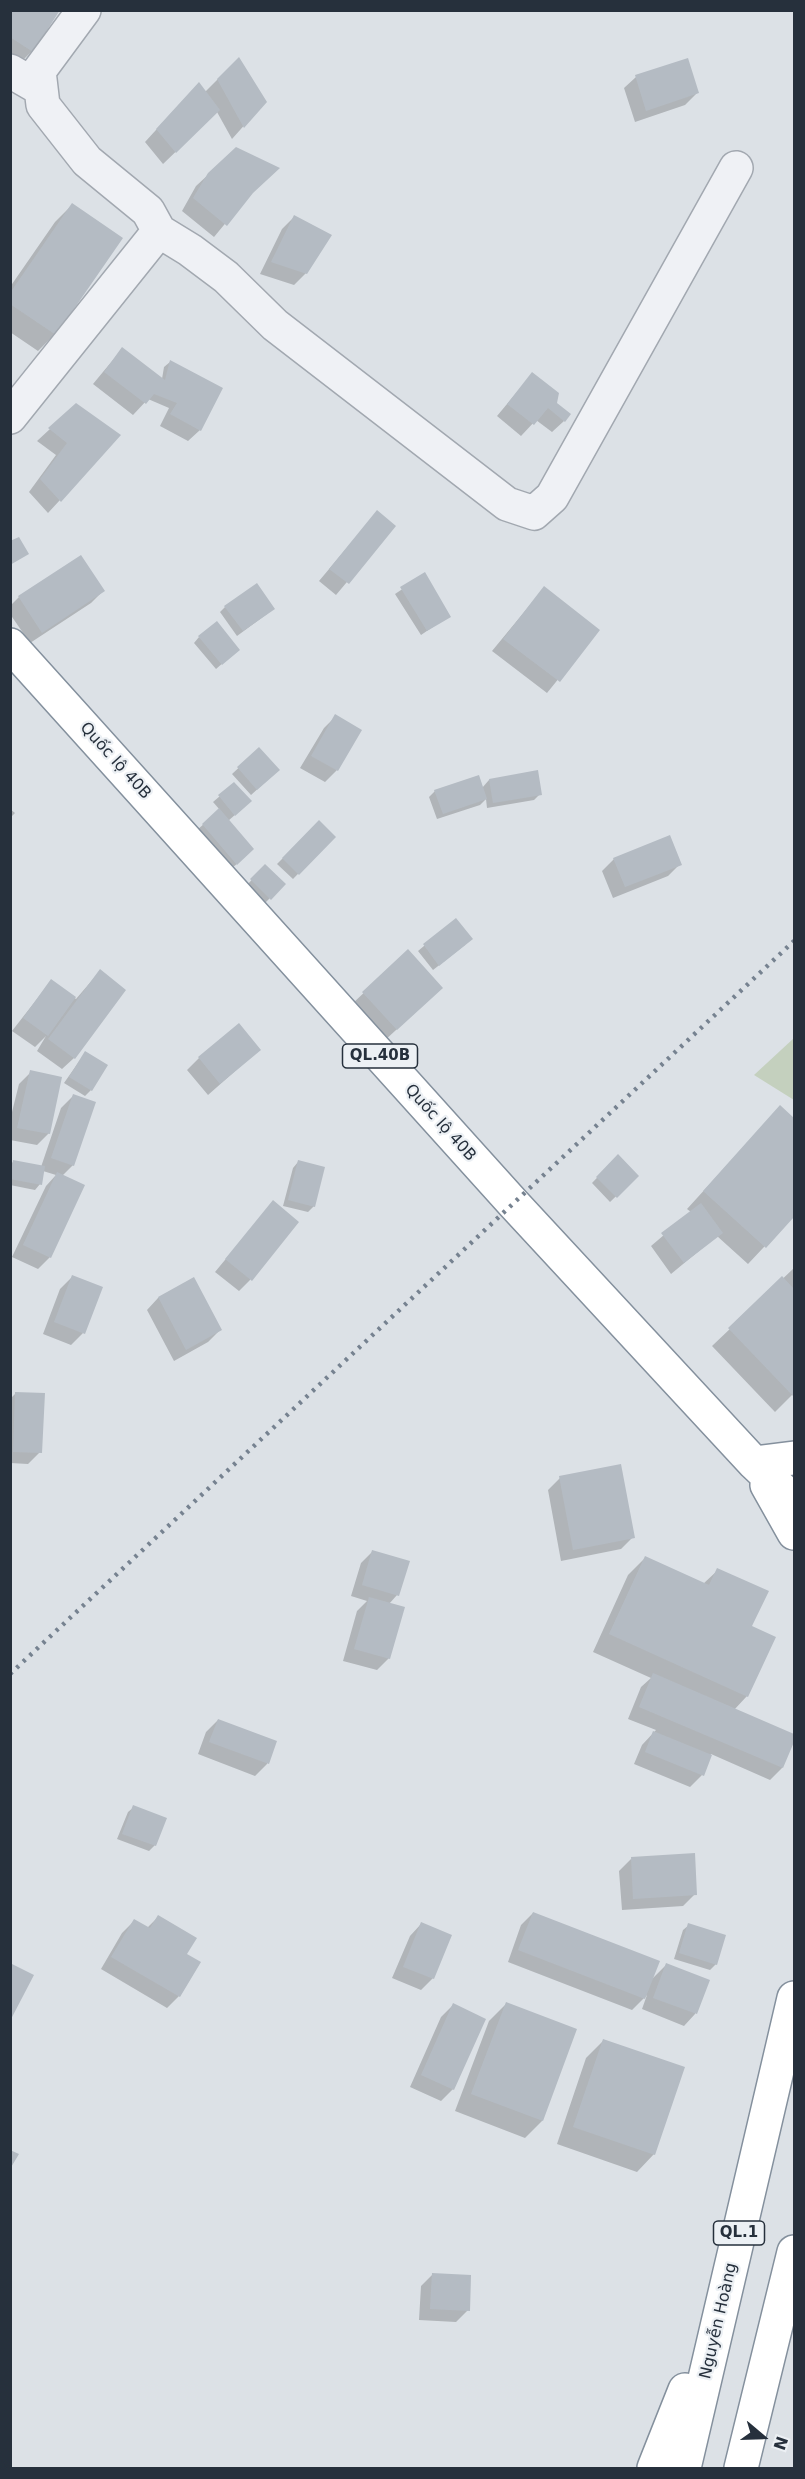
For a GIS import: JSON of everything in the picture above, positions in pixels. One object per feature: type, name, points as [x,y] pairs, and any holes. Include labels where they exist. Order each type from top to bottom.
[{"type":"highway","name":"Quốc lộ 40B","points":[[10,645],[513,1203],[754,1463],[795,1501]]},
{"type":"highway","points":[[754,1463],[795,1458]]},
{"type":"highway","name":"Quốc lộ 40B","points":[[754,1463],[795,1533]]},
{"type":"highway","name":"Nguyễn Hoàng","points":[[684,2469],[795,1998]]},
{"type":"highway","points":[[741,2469],[795,2252]]},
{"type":"highway","points":[[654,2469],[730,2273]]},
{"type":"street","points":[[84,10],[39,71],[43,105],[87,161],[148,211],[159,231],[190,250],[225,277],[275,325],[507,504],[534,513],[552,497],[736,168]]},
{"type":"street","points":[[10,71],[41,89]]},
{"type":"street","points":[[10,417],[159,231]]},
{"type":"green space","points":[[794,1038],[794,1100],[754,1075]]},
{"type":"building","points":[[10,10],[60,10],[33,52],[10,37]]},
{"type":"building","points":[[239,57],[267,102],[244,128],[217,79]]},
{"type":"building","points":[[688,58],[699,93],[646,111],[635,75]]},
{"type":"building","points":[[199,82],[220,110],[176,153],[156,129]]},
{"type":"building","points":[[236,147],[280,168],[253,193],[227,226],[193,198],[208,173]]},
{"type":"building","points":[[72,203],[123,238],[56,335],[10,304],[10,293]]},
{"type":"building","points":[[294,215],[332,235],[307,274],[271,262]]},
{"type":"building","points":[[122,347],[165,380],[170,360],[223,388],[201,431],[170,414],[177,403],[154,394],[146,404],[104,372]]},
{"type":"building","points":[[532,372],[559,393],[557,403],[571,414],[565,422],[548,408],[534,425],[507,404]]},
{"type":"building","points":[[76,403],[121,435],[61,502],[40,479],[67,443],[48,428]]},
{"type":"building","points":[[377,510],[396,526],[349,584],[329,569]]},
{"type":"building","points":[[19,537],[29,554],[10,565],[10,541]]},
{"type":"building","points":[[81,555],[105,591],[42,633],[18,596]]},
{"type":"building","points":[[425,572],[451,617],[427,631],[400,587]]},
{"type":"building","points":[[257,583],[275,609],[243,631],[224,606]]},
{"type":"building","points":[[544,586],[600,630],[560,682],[503,639]]},
{"type":"building","points":[[217,621],[240,650],[222,665],[198,636]]},
{"type":"building","points":[[335,714],[362,730],[338,771],[311,756]]},
{"type":"building","points":[[259,747],[280,770],[257,790],[237,767]]},
{"type":"building","points":[[538,770],[542,795],[493,803],[489,779]]},
{"type":"building","points":[[479,775],[487,799],[443,814],[434,790]]},
{"type":"building","points":[[234,782],[252,801],[235,816],[218,795]]},
{"type":"building","points":[[219,808],[254,849],[237,865],[202,824]]},
{"type":"building","points":[[319,820],[336,837],[299,875],[282,858]]},
{"type":"building","points":[[670,835],[682,865],[625,887],[613,858]]},
{"type":"building","points":[[265,864],[286,884],[271,900],[250,879]]},
{"type":"building","points":[[456,918],[473,939],[439,966],[423,944]]},
{"type":"building","points":[[408,949],[443,988],[397,1030],[362,992]]},
{"type":"building","points":[[100,969],[126,990],[75,1059],[48,1039]]},
{"type":"building","points":[[51,979],[76,997],[48,1036],[23,1018]]},
{"type":"building","points":[[239,1023],[261,1050],[220,1084],[198,1057]]},
{"type":"building","points":[[85,1051],[108,1065],[92,1091],[69,1077]]},
{"type":"building","points":[[30,1070],[62,1077],[50,1134],[17,1128]]},
{"type":"building","points":[[73,1094],[96,1102],[74,1166],[51,1158]]},
{"type":"building","points":[[780,1105],[794,1118],[794,1217],[766,1248],[703,1191]]},
{"type":"building","points":[[618,1154],[639,1176],[617,1198],[596,1177]]},
{"type":"building","points":[[13,1160],[45,1166],[42,1185],[10,1179]]},
{"type":"building","points":[[298,1160],[325,1167],[315,1207],[288,1200]]},
{"type":"building","points":[[57,1172],[85,1185],[51,1258],[23,1245]]},
{"type":"building","points":[[273,1200],[299,1222],[252,1281],[225,1259]]},
{"type":"building","points":[[701,1203],[723,1233],[684,1263],[661,1233]]},
{"type":"building","points":[[72,1275],[103,1287],[85,1334],[54,1322]]},
{"type":"building","points":[[782,1276],[794,1289],[793,1396],[728,1328]]},
{"type":"building","points":[[194,1277],[222,1330],[186,1350],[158,1297]]},
{"type":"building","points":[[15,1392],[45,1393],[42,1453],[13,1452]]},
{"type":"building","points":[[621,1464],[635,1538],[573,1550],[559,1476]]},
{"type":"building","points":[[372,1550],[410,1561],[399,1596],[362,1585]]},
{"type":"building","points":[[645,1556],[709,1585],[717,1568],[769,1591],[752,1626],[776,1637],[748,1697],[609,1634]]},
{"type":"building","points":[[369,1597],[405,1607],[390,1659],[354,1649]]},
{"type":"building","points":[[653,1673],[794,1734],[794,1742],[783,1768],[639,1707]]},
{"type":"building","points":[[218,1719],[277,1741],[269,1764],[209,1742]]},
{"type":"building","points":[[653,1731],[712,1755],[704,1776],[645,1752]]},
{"type":"building","points":[[133,1805],[167,1818],[156,1846],[122,1834]]},
{"type":"building","points":[[695,1853],[697,1895],[633,1899],[631,1857]]},
{"type":"building","points":[[533,1912],[660,1961],[645,1999],[518,1950]]},
{"type":"building","points":[[158,1915],[197,1938],[187,1954],[201,1962],[180,1997],[111,1957],[134,1919],[150,1928]]},
{"type":"building","points":[[421,1922],[452,1935],[434,1979],[403,1967]]},
{"type":"building","points":[[688,1923],[726,1935],[717,1965],[679,1953]]},
{"type":"building","points":[[10,1963],[34,1975],[10,2021]]},
{"type":"building","points":[[666,1963],[710,1980],[697,2014],[653,1998]]},
{"type":"building","points":[[506,2002],[577,2029],[543,2121],[471,2094]]},
{"type":"building","points":[[453,2003],[486,2019],[454,2090],[421,2075]]},
{"type":"building","points":[[603,2039],[685,2067],[655,2155],[573,2127]]},
{"type":"building","points":[[10,2150],[19,2154],[10,2169]]},
{"type":"building","points":[[432,2273],[471,2275],[470,2311],[430,2309]]},
{"type":"railway","points":[[10,1674],[794,941]]}]
